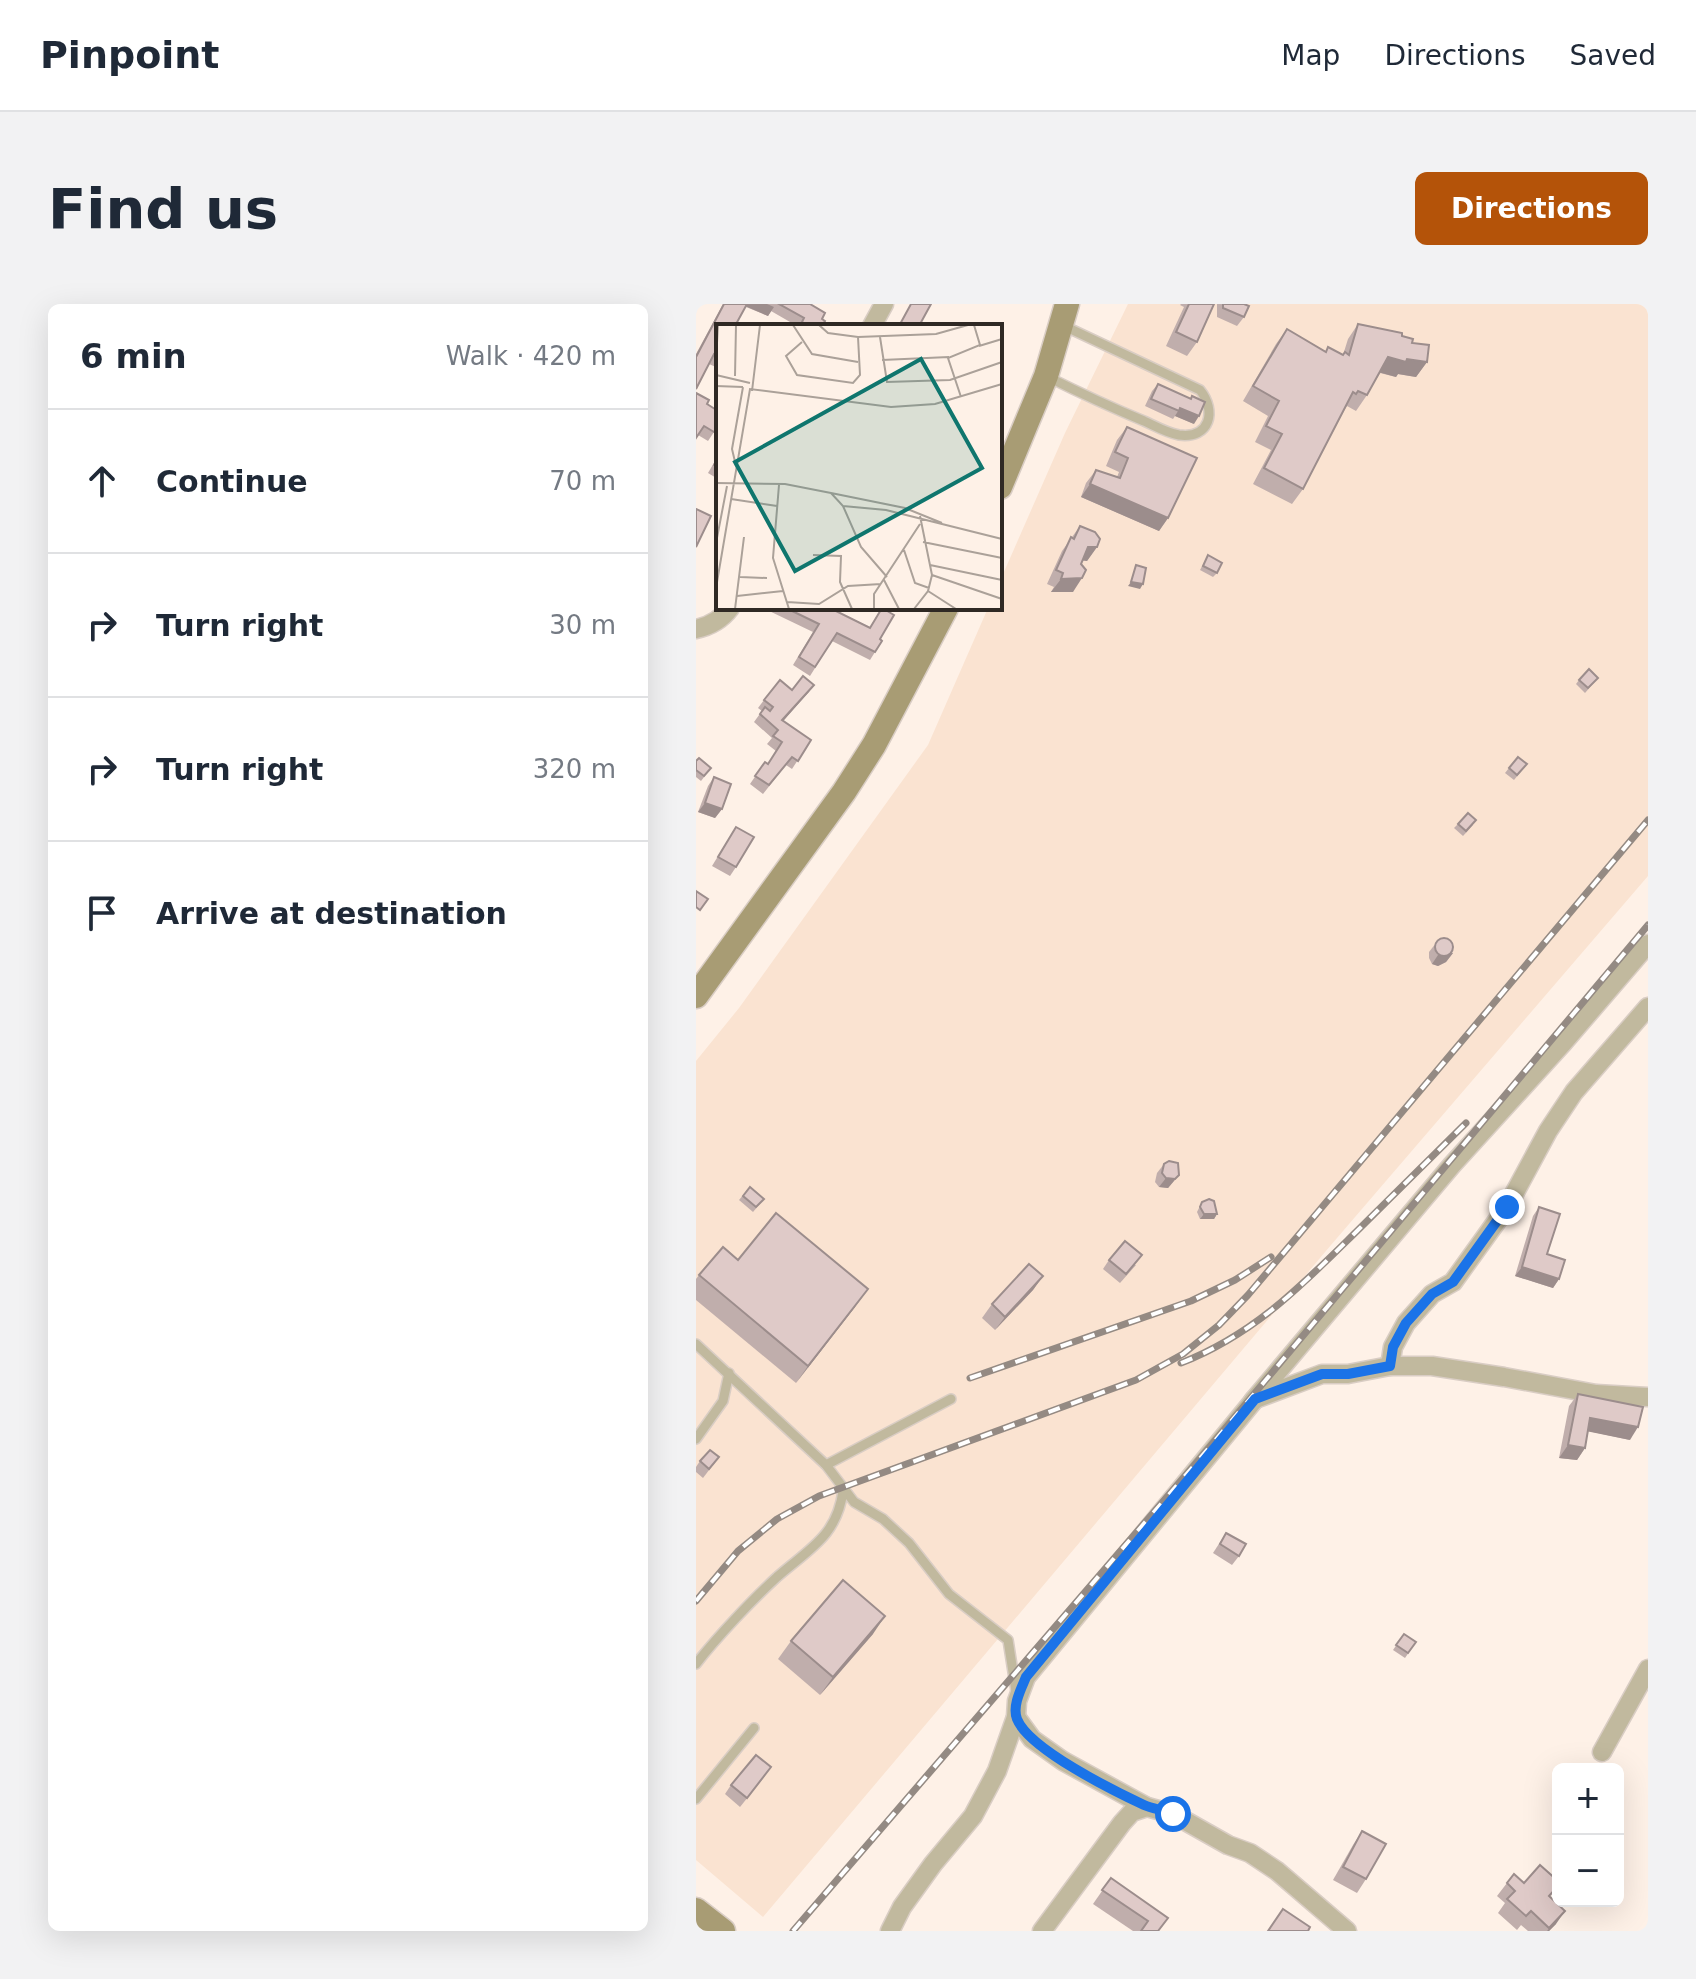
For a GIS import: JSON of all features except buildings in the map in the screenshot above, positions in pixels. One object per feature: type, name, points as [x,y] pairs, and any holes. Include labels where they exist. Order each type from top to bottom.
[{"type":"main road","points":[[1002,482],[1046,376],[1064,314]]},
{"type":"main road","points":[[696,996],[844,792],[880,733],[945,610]]},
{"type":"main road","points":[[696,1910],[723,1931]]},
{"type":"street","points":[[873,324],[884,304]]},
{"type":"street","points":[[696,629],[708,626],[728,610]]},
{"type":"street","points":[[1255,1399],[1253,1401],[1452,1165],[1648,944]]},
{"type":"street","points":[[1390,1366],[1393,1347],[1406,1323],[1432,1294],[1453,1282],[1462,1271],[1507,1207],[1548,1131],[1574,1092],[1648,1007]]},
{"type":"street","points":[[890,1931],[902,1907],[933,1864],[973,1816],[997,1771],[1026,1677],[1255,1399],[1322,1374],[1348,1374],[1390,1366],[1432,1366],[1596,1394],[1648,1397]]},
{"type":"street","points":[[1602,1752],[1648,1669]]},
{"type":"street","points":[[1016,1709],[1032,1739],[1063,1761],[1147,1807],[1173,1814],[1228,1845],[1250,1853],[1277,1871],[1347,1931]]},
{"type":"street","points":[[1042,1931],[1122,1823],[1132,1812],[1147,1807]]},
{"type":"lane","points":[[1046,376],[1098,402],[1176,434],[1192,435],[1204,428],[1210,415],[1209,401],[1200,390],[1064,314]]},
{"type":"lane","points":[[696,1344],[826,1465],[854,1502],[883,1519],[909,1543],[949,1594],[1008,1640],[1015,1672],[1016,1709]]},
{"type":"lane","points":[[696,1439],[723,1401],[729,1373]]},
{"type":"lane","points":[[826,1465],[951,1399]]},
{"type":"lane","points":[[696,1664],[777,1577],[829,1531],[840,1513],[843,1491]]},
{"type":"lane","points":[[696,1799],[754,1728]]},
{"type":"shaded area","points":[[1128,304],[1648,304],[1648,876],[1331,1245],[763,1917],[696,1860],[696,1061],[739,1008],[928,745],[987,610],[1002,610],[1002,576],[1065,433]]},
{"type":"railway","points":[[696,1601],[738,1551],[777,1519],[819,1496],[1136,1380],[1183,1354],[1219,1325],[1248,1295],[1648,820]]},
{"type":"railway","points":[[793,1931],[1191,1469],[1648,925]]},
{"type":"railway","points":[[1181,1363],[1232,1338],[1276,1306],[1317,1270],[1466,1123]]},
{"type":"railway","points":[[970,1378],[1191,1301],[1235,1280],[1271,1257]]},
{"type":"route","points":[[1173,1814],[1147,1807],[1063,1761],[1032,1739],[1016,1717],[1017,1701],[1026,1677],[1255,1399],[1322,1374],[1348,1374],[1390,1366],[1393,1347],[1406,1323],[1432,1294],[1453,1282],[1507,1207]]}]
